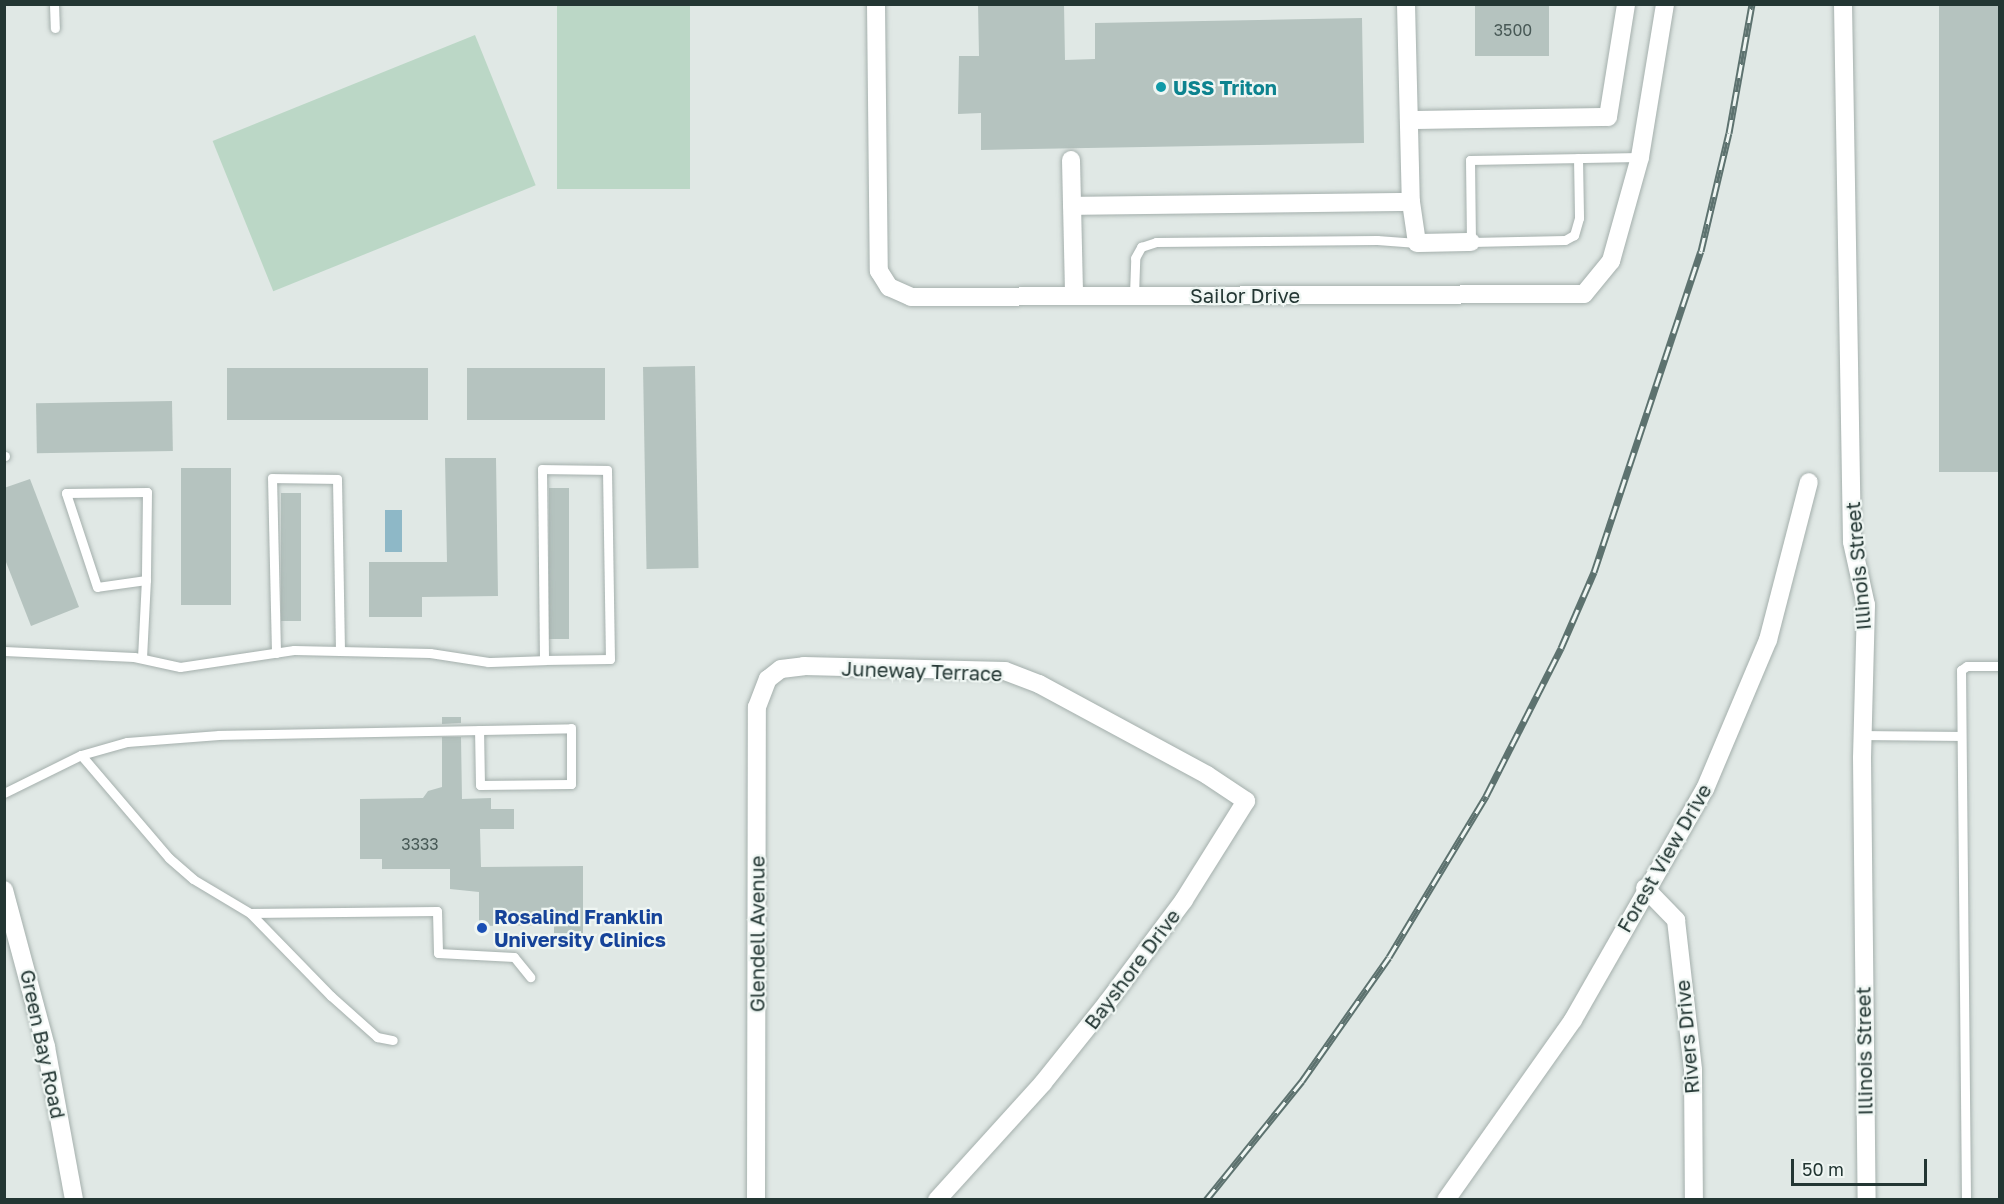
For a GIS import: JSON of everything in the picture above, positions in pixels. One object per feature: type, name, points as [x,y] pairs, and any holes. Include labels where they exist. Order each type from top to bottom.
[{"type":"street","name":"Sailor Drive","points":[[876,4],[879,271],[889,286],[910,297],[1584,294],[1611,261],[1640,157],[1665,4]]},
{"type":"street","points":[[1406,4],[1411,202],[1417,243],[1471,242]]},
{"type":"street","points":[[1409,120],[1608,117],[1626,4]]},
{"type":"street","name":"Illinois Street","points":[[1843,4],[1852,542],[1866,605],[1863,735],[1867,1200]]},
{"type":"street","points":[[1071,160],[1074,296]]},
{"type":"street","points":[[1072,206],[1411,202]]},
{"type":"street","name":"Forest View Drive","points":[[1446,1200],[1573,1020],[1645,888],[1705,789],[1768,640],[1809,482]]},
{"type":"street","name":"Juneway Terrace","points":[[774,674],[781,669],[804,666],[1005,671],[1039,684],[1162,750]]},
{"type":"street","name":"Glendell Avenue","points":[[756,1200],[757,707],[763,684],[774,674]]},
{"type":"street","name":"Bayshore Drive","points":[[937,1200],[1043,1083],[1107,1003],[1184,900],[1246,801],[1162,750]]},
{"type":"street","name":"Rivers Drive","points":[[1645,888],[1676,920],[1693,1070],[1694,1200]]},
{"type":"street","name":"Green Bay Road","points":[[4,890],[46,1047],[74,1200]]},
{"type":"lane","points":[[54,4],[55,28]]},
{"type":"lane","points":[[1578,158],[1579,218],[1574,235],[1565,240],[1471,242],[1470,160],[1578,158],[1640,157]]},
{"type":"lane","points":[[1134,295],[1135,258],[1141,248],[1156,242],[1377,240],[1417,243]]},
{"type":"lane","points":[[4,651],[142,658],[180,667],[276,653],[340,651],[430,653],[488,662],[610,658],[607,470],[542,469],[544,660]]},
{"type":"lane","points":[[276,653],[272,478],[337,478],[340,651]]},
{"type":"lane","points":[[142,658],[146,580],[147,492],[66,493],[97,587],[146,580]]},
{"type":"lane","points":[[1965,1200],[1961,670],[1967,666],[2000,666]]},
{"type":"lane","points":[[4,793],[81,755],[127,742],[184,737],[480,730],[571,728],[571,784],[480,784],[480,730]]},
{"type":"lane","points":[[1863,735],[1961,736]]},
{"type":"lane","points":[[81,755],[170,858],[193,879],[250,913],[377,1037],[393,1040]]},
{"type":"lane","points":[[250,913],[437,911],[438,953],[514,957],[530,977]]},
{"type":"green space","points":[[557,5],[690,5],[690,189],[557,189]]},
{"type":"green space","points":[[475,35],[536,185],[273,291],[213,141]]},
{"type":"water","points":[[385,510],[402,510],[402,552],[385,552]]},
{"type":"building","name":"USS Triton","points":[[978,4],[1064,4],[1065,60],[1095,59],[1095,23],[1362,18],[1364,143],[981,150],[981,113],[958,114],[959,56],[979,56]]},
{"type":"building","points":[[1475,4],[1549,4],[1549,56],[1475,56]]},
{"type":"building","points":[[1939,4],[2000,4],[2000,472],[1939,472]]},
{"type":"building","points":[[695,366],[699,568],[647,569],[643,367]]},
{"type":"building","points":[[227,368],[428,368],[428,420],[227,420]]},
{"type":"building","points":[[467,368],[605,368],[605,420],[467,420]]},
{"type":"building","points":[[172,401],[173,451],[37,453],[36,403]]},
{"type":"building","points":[[445,458],[496,458],[498,596],[422,597],[422,617],[369,617],[369,562],[447,562]]},
{"type":"building","points":[[181,468],[231,468],[231,605],[181,605]]},
{"type":"building","points":[[30,479],[79,607],[31,626],[4,557],[4,488]]},
{"type":"building","points":[[549,488],[569,488],[569,639],[549,639]]},
{"type":"building","points":[[281,493],[301,493],[301,621],[281,621]]},
{"type":"building","points":[[442,717],[461,717],[461,723],[442,724]]},
{"type":"building","points":[[442,737],[461,737],[462,799],[491,798],[491,809],[514,809],[514,829],[480,829],[481,867],[583,866],[583,933],[554,933],[554,925],[479,926],[479,892],[450,889],[450,869],[382,869],[382,859],[360,859],[360,799],[423,798],[428,791],[442,787]]},
{"type":"railway","points":[[1206,1200],[1302,1081],[1389,957],[1486,796],[1561,648],[1594,572],[1701,251],[1729,133],[1752,4]]},
{"type":"place","name":"USS Triton","points":[[1161,87]]},
{"type":"place","name":"Rosalind Franklin University Clinics","points":[[482,928]]}]
